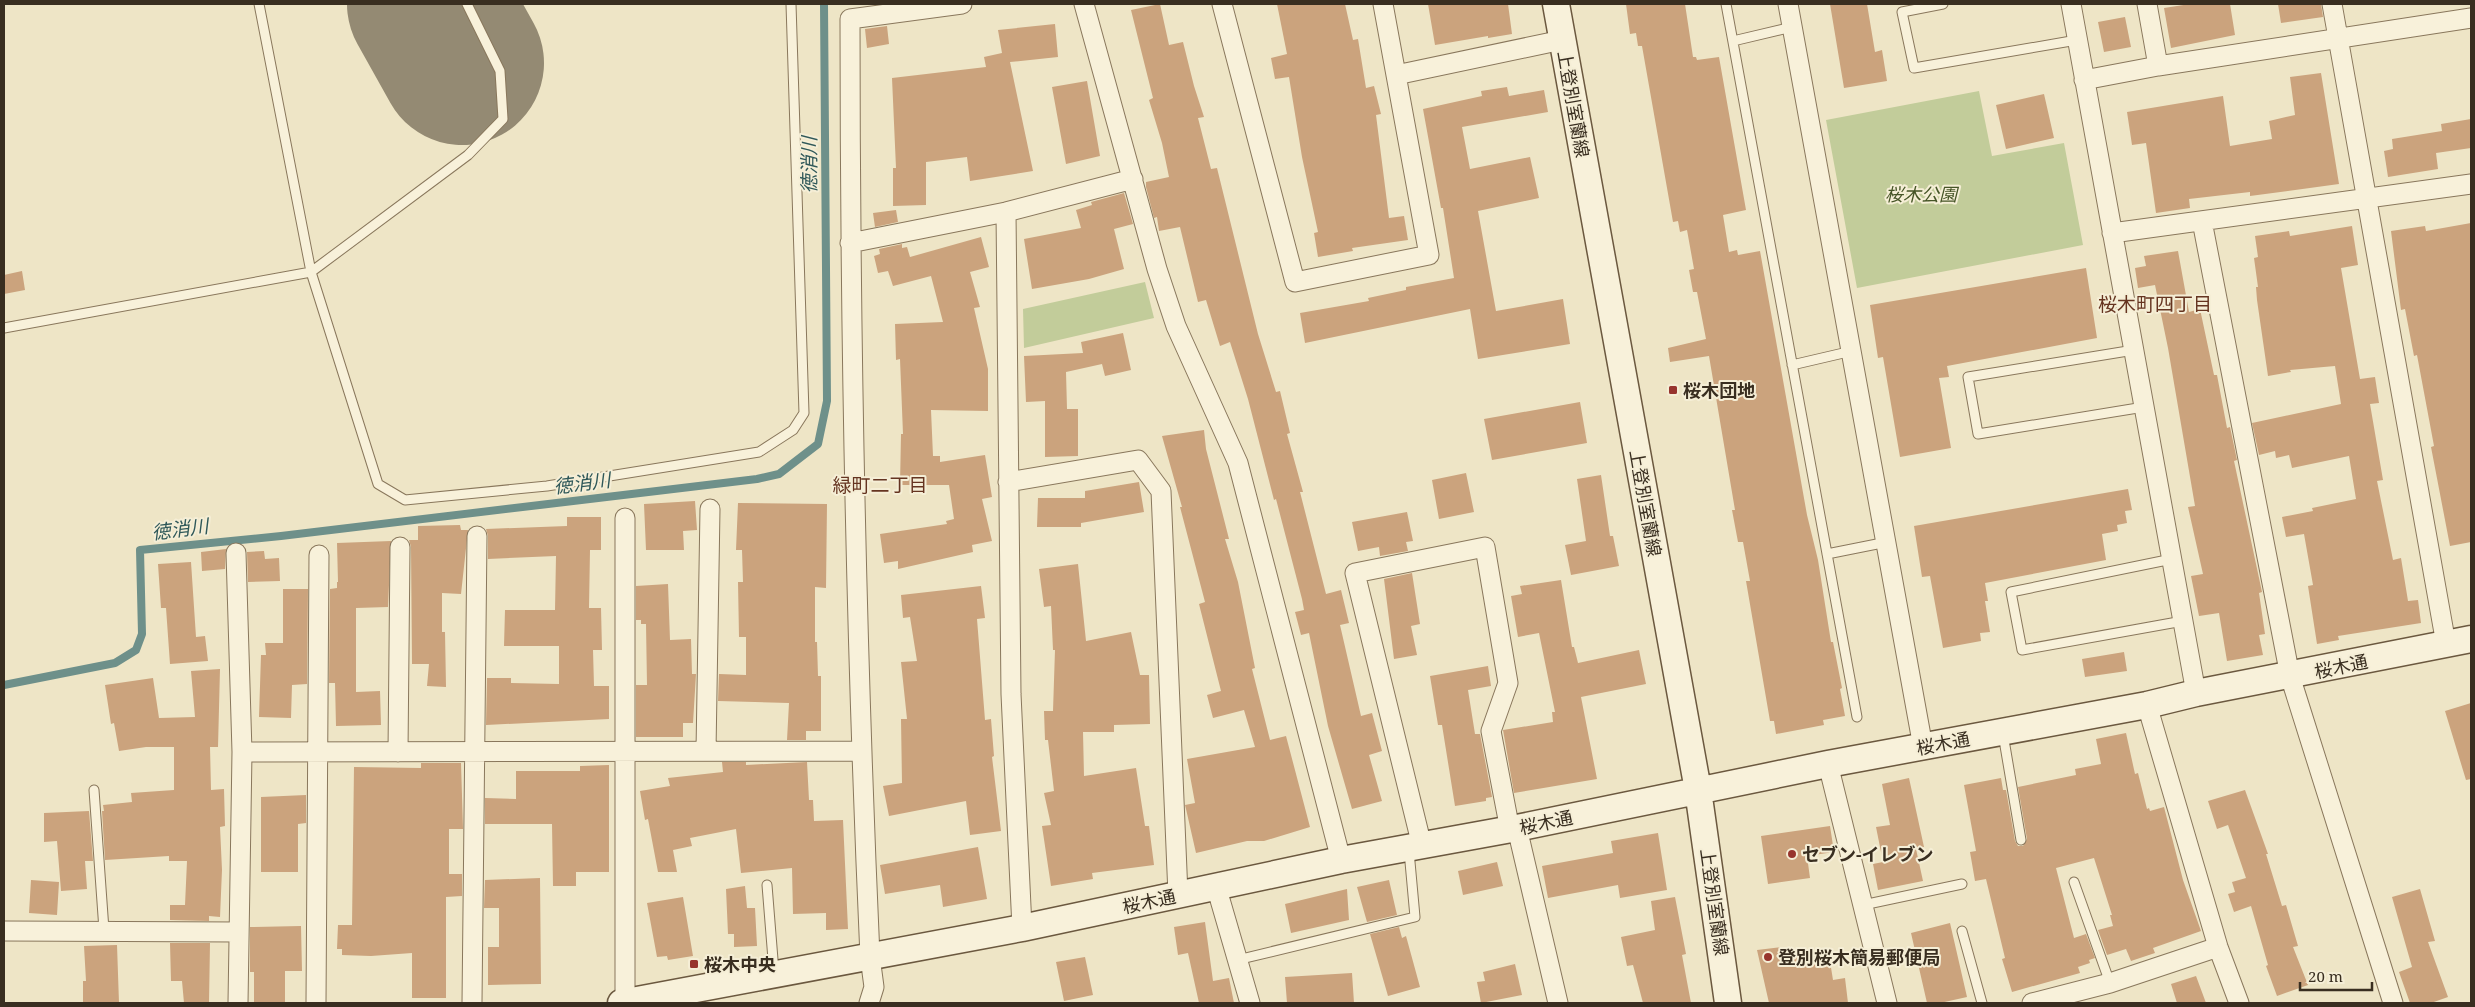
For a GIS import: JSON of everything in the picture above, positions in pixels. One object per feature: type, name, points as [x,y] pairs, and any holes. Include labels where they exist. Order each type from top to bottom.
[{"type":"street","points":[[869,1003],[874,987],[870,957],[861,751],[850,243],[850,18],[962,4]]},
{"type":"street","points":[[1084,4],[1157,269],[1176,326],[1238,463],[1342,860]]},
{"type":"street","points":[[1222,4],[1295,282],[1429,255],[1383,4]]},
{"type":"street","name":"上登別室蘭線","points":[[1556,4],[1698,790],[1728,1003]]},
{"type":"street","points":[[1788,4],[1923,747]]},
{"type":"street","points":[[2071,4],[2196,693]]},
{"type":"street","points":[[2147,4],[2158,66]]},
{"type":"street","points":[[2332,4],[2446,644]]},
{"type":"street","points":[[2084,80],[2158,66],[2471,18]]},
{"type":"street","points":[[1396,75],[1562,40]]},
{"type":"street","points":[[850,243],[1006,212],[1133,179]]},
{"type":"street","points":[[2112,233],[2471,184]]},
{"type":"street","points":[[1006,212],[1011,694],[1022,928]]},
{"type":"street","points":[[2202,221],[2290,676],[2393,1003]]},
{"type":"street","points":[[1008,482],[1138,460],[1161,491],[1178,895]]},
{"type":"street","points":[[706,751],[710,508]]},
{"type":"street","points":[[623,1003],[625,518]]},
{"type":"street","points":[[472,1003],[477,536]]},
{"type":"street","points":[[398,752],[400,547]]},
{"type":"street","points":[[1416,847],[1355,573],[1485,547],[1508,683],[1491,730],[1513,829],[1558,1003]]},
{"type":"street","points":[[236,553],[242,752],[238,1003]]},
{"type":"street","points":[[316,1003],[319,555]]},
{"type":"street","name":"桜木通","points":[[623,1003],[1022,928],[1342,860],[1513,829],[1828,764],[2147,705],[2196,693],[2471,640]]},
{"type":"street","points":[[2147,705],[2218,947],[2238,1003]]},
{"type":"street","points":[[242,752],[861,751]]},
{"type":"street","points":[[1828,764],[1887,1003]]},
{"type":"street","points":[[1216,886],[1250,1003]]},
{"type":"street","points":[[4,931],[239,932]]},
{"type":"street","points":[[2032,1003],[2110,983],[2218,947]]},
{"type":"lane","points":[[260,4],[311,272],[378,484],[405,500],[547,486],[759,452],[793,430],[804,413],[791,4]]},
{"type":"lane","points":[[4,328],[311,272],[468,156],[503,119],[500,71],[467,4]]},
{"type":"lane","points":[[1726,4],[1857,717]]},
{"type":"lane","points":[[1943,4],[1902,12],[1914,68],[2077,40]]},
{"type":"lane","points":[[1733,41],[1792,27]]},
{"type":"lane","points":[[2134,350],[1968,377],[1978,434],[2144,407]]},
{"type":"lane","points":[[1792,365],[1852,351]]},
{"type":"lane","points":[[1827,554],[1886,542]]},
{"type":"lane","points":[[2172,559],[2011,592],[2022,650],[2183,621]]},
{"type":"lane","points":[[2003,732],[2021,840]]},
{"type":"lane","points":[[94,790],[104,930]]},
{"type":"lane","points":[[1237,960],[1415,917],[1416,847]]},
{"type":"lane","points":[[2074,882],[2110,983]]},
{"type":"lane","points":[[1863,905],[1962,884]]},
{"type":"lane","points":[[767,885],[774,975]]},
{"type":"lane","points":[[1962,931],[1982,1003]]},
{"type":"green space","name":"桜木公園","points":[[1979,91],[1992,156],[2064,143],[2083,245],[1857,288],[1826,120]]},
{"type":"green space","points":[[1145,282],[1154,318],[1024,348],[1023,309]]},
{"type":"building","points":[[1160,4],[1169,45],[1183,42],[1204,117],[1198,118],[1211,169],[1217,168],[1258,334],[1276,392],[1280,391],[1290,433],[1287,434],[1303,492],[1300,492],[1326,594],[1341,590],[1349,623],[1340,625],[1361,716],[1372,713],[1382,751],[1369,755],[1382,801],[1352,809],[1328,726],[1309,633],[1301,635],[1295,612],[1304,610],[1302,599],[1248,399],[1230,342],[1220,346],[1206,300],[1198,302],[1180,227],[1159,231],[1157,217],[1154,218],[1146,187],[1146,182],[1169,177],[1162,143],[1149,100],[1153,98],[1131,10]]},
{"type":"building","points":[[1277,4],[1345,4],[1353,40],[1358,39],[1366,88],[1374,86],[1381,114],[1376,115],[1389,218],[1404,216],[1408,240],[1352,248],[1353,251],[1318,257],[1314,233],[1318,232],[1302,157],[1289,77],[1275,79],[1271,58],[1287,54]]},
{"type":"building","points":[[1428,4],[1508,4],[1512,34],[1435,45]]},
{"type":"building","points":[[1626,4],[1685,4],[1693,57],[1696,57],[1697,60],[1719,57],[1746,210],[1723,215],[1729,252],[1737,250],[1738,255],[1760,251],[1807,515],[1818,560],[1831,642],[1833,642],[1842,688],[1840,689],[1845,716],[1823,720],[1824,725],[1776,734],[1774,721],[1770,721],[1746,581],[1750,581],[1743,542],[1738,542],[1732,510],[1735,510],[1709,356],[1670,362],[1668,348],[1706,339],[1697,292],[1693,292],[1689,270],[1694,269],[1687,230],[1680,232],[1678,221],[1673,222],[1642,46],[1638,46],[1636,33],[1630,34]]},
{"type":"building","points":[[1830,4],[1867,4],[1875,52],[1882,50],[1887,81],[1844,88]]},
{"type":"building","points":[[2190,4],[2230,4],[2235,35],[2171,48],[2164,8]]},
{"type":"building","points":[[2278,4],[2321,4],[2323,17],[2281,23]]},
{"type":"building","points":[[2125,17],[2131,47],[2104,52],[2098,22]]},
{"type":"building","points":[[1055,24],[1058,57],[1010,62],[1033,171],[970,181],[967,157],[926,162],[926,205],[893,206],[893,168],[896,168],[892,78],[986,67],[984,57],[1002,53],[998,30]]},
{"type":"building","points":[[887,26],[889,44],[867,48],[865,29]]},
{"type":"building","points":[[2321,73],[2339,184],[2250,196],[2250,192],[2189,199],[2190,208],[2156,213],[2146,143],[2132,145],[2127,112],[2223,96],[2230,146],[2272,139],[2269,121],[2295,115],[2290,77]]},
{"type":"building","points":[[1087,81],[1100,156],[1066,164],[1052,87]]},
{"type":"building","points":[[1507,87],[1509,96],[1544,90],[1548,112],[1462,127],[1470,169],[1530,157],[1539,198],[1478,211],[1496,311],[1563,299],[1570,344],[1478,359],[1470,309],[1305,343],[1300,313],[1369,301],[1368,298],[1406,290],[1406,287],[1454,278],[1443,208],[1441,208],[1423,109],[1482,96],[1481,91]]},
{"type":"building","points":[[2044,94],[2054,138],[2006,149],[1996,105]]},
{"type":"building","points":[[2471,119],[2471,148],[2436,153],[2438,169],[2388,177],[2384,151],[2393,149],[2392,139],[2442,131],[2441,124]]},
{"type":"building","points":[[1124,193],[1133,224],[1114,229],[1124,269],[1089,279],[1032,289],[1024,239],[1081,228],[1076,210],[1092,205],[1091,202]]},
{"type":"building","points":[[896,210],[898,222],[875,227],[873,213]]},
{"type":"building","points":[[2471,223],[2471,542],[2450,546],[2431,447],[2434,446],[2417,355],[2414,356],[2405,309],[2401,310],[2391,231],[2425,226],[2426,231]]},
{"type":"building","points":[[2352,226],[2358,265],[2341,268],[2360,379],[2375,377],[2379,403],[2370,404],[2383,480],[2377,481],[2393,560],[2401,558],[2408,601],[2418,600],[2421,623],[2338,636],[2339,640],[2317,644],[2308,586],[2313,585],[2304,534],[2286,537],[2282,517],[2313,511],[2312,508],[2356,499],[2349,456],[2292,468],[2289,455],[2276,458],[2275,451],[2259,455],[2252,423],[2341,404],[2335,366],[2290,370],[2291,372],[2268,376],[2257,300],[2256,287],[2258,287],[2254,258],[2258,257],[2255,236],[2289,231],[2290,236]]},
{"type":"building","points":[[981,237],[989,267],[970,272],[980,307],[974,308],[988,369],[988,411],[931,410],[933,456],[940,456],[940,462],[985,455],[992,497],[982,499],[992,541],[972,545],[973,552],[898,569],[898,561],[884,563],[880,534],[947,524],[946,521],[954,519],[949,485],[900,485],[901,434],[903,434],[900,359],[896,360],[895,324],[943,322],[931,276],[893,286],[888,271],[878,273],[874,256],[880,254],[879,249],[902,244],[902,248],[907,247],[910,257]]},
{"type":"building","points":[[2178,251],[2189,312],[2200,309],[2214,375],[2217,375],[2227,428],[2230,427],[2237,460],[2234,461],[2262,592],[2259,593],[2265,634],[2259,635],[2263,655],[2227,661],[2219,613],[2199,616],[2191,576],[2203,574],[2188,507],[2195,506],[2168,348],[2155,285],[2138,288],[2135,268],[2146,266],[2144,256]]},
{"type":"building","points":[[2086,268],[2097,338],[1947,366],[1949,377],[1939,378],[1951,448],[1900,457],[1883,357],[1878,358],[1870,305]]},
{"type":"building","points":[[22,271],[25,290],[4,294],[4,275]]},
{"type":"building","points":[[1123,333],[1131,370],[1105,376],[1102,364],[1066,372],[1067,409],[1078,409],[1078,456],[1045,457],[1045,401],[1026,402],[1024,356],[1083,353],[1081,342]]},
{"type":"building","points":[[1580,402],[1587,443],[1492,460],[1484,419]]},
{"type":"building","points":[[1204,430],[1206,449],[1229,539],[1225,539],[1238,582],[1255,668],[1252,669],[1270,740],[1286,736],[1310,827],[1264,841],[1247,841],[1196,853],[1185,805],[1195,803],[1187,759],[1255,747],[1244,710],[1213,718],[1207,695],[1221,691],[1199,604],[1205,602],[1180,507],[1182,507],[1162,436]]},
{"type":"building","points":[[1466,473],[1474,512],[1439,519],[1432,480]]},
{"type":"building","points":[[1601,475],[1610,536],[1613,536],[1619,566],[1571,575],[1565,545],[1586,541],[1577,479]]},
{"type":"building","points":[[1139,482],[1144,512],[1081,523],[1081,527],[1037,527],[1038,498],[1085,498],[1085,491]]},
{"type":"building","points":[[2128,489],[2132,510],[2125,511],[2127,523],[2117,525],[2118,531],[2102,534],[2106,560],[1985,583],[1988,601],[1985,601],[1990,632],[1980,633],[1981,641],[1943,648],[1930,576],[1922,577],[1914,526]]},
{"type":"building","points":[[695,501],[697,530],[683,531],[684,550],[646,550],[644,504]]},
{"type":"building","points":[[738,503],[827,504],[826,588],[815,587],[815,642],[817,642],[818,676],[821,676],[821,731],[806,731],[806,740],[787,740],[789,703],[718,701],[719,674],[746,675],[746,637],[739,637],[738,582],[743,582],[742,550],[736,550]]},
{"type":"building","points":[[1407,512],[1413,541],[1406,542],[1408,551],[1380,556],[1379,547],[1358,551],[1352,522]]},
{"type":"building","points":[[567,517],[601,517],[601,550],[590,550],[589,608],[601,608],[602,650],[593,650],[594,686],[609,686],[609,719],[486,725],[487,678],[511,678],[511,683],[559,684],[559,646],[504,646],[505,610],[555,610],[556,556],[488,559],[488,536],[486,529],[567,526]]},
{"type":"building","points":[[460,525],[461,530],[468,530],[461,594],[442,593],[442,632],[445,632],[446,687],[427,686],[429,664],[412,664],[411,547],[409,540],[418,540],[418,526]]},
{"type":"building","points":[[391,541],[388,607],[356,608],[356,692],[380,691],[381,725],[336,726],[335,683],[329,683],[330,589],[337,588],[338,582],[337,543]]},
{"type":"building","points":[[226,549],[225,569],[202,571],[201,552]]},
{"type":"building","points":[[264,551],[265,559],[279,558],[280,581],[248,582],[247,552]]},
{"type":"building","points":[[191,562],[196,637],[205,636],[208,661],[170,664],[166,608],[161,608],[158,564]]},
{"type":"building","points":[[1078,564],[1086,641],[1131,632],[1140,675],[1149,675],[1150,724],[1114,725],[1114,732],[1083,732],[1084,776],[1136,768],[1145,826],[1149,826],[1154,865],[1092,873],[1093,879],[1051,886],[1042,826],[1051,825],[1044,793],[1054,791],[1048,740],[1045,740],[1044,711],[1053,711],[1055,650],[1053,650],[1051,606],[1044,607],[1039,569]]},
{"type":"building","points":[[1412,573],[1420,624],[1411,626],[1417,655],[1394,659],[1384,579]]},
{"type":"building","points":[[1561,580],[1572,647],[1574,647],[1578,663],[1639,650],[1646,684],[1581,697],[1597,779],[1514,793],[1503,730],[1553,722],[1552,712],[1555,712],[1539,633],[1518,637],[1511,596],[1522,594],[1520,586]]},
{"type":"building","points":[[668,584],[670,640],[691,639],[692,674],[696,674],[693,723],[683,723],[683,737],[636,737],[636,685],[647,685],[646,624],[641,624],[641,620],[636,620],[636,586]]},
{"type":"building","points":[[981,586],[985,618],[977,619],[985,720],[991,719],[994,756],[992,757],[1001,831],[970,835],[966,801],[889,816],[883,786],[902,783],[901,719],[907,719],[901,662],[917,661],[910,617],[903,618],[901,595]]},
{"type":"building","points":[[283,589],[308,589],[307,684],[292,685],[291,718],[259,717],[261,655],[266,655],[265,643],[283,643]]},
{"type":"building","points":[[2124,652],[2127,671],[2085,677],[2082,659]]},
{"type":"building","points":[[1488,666],[1491,686],[1468,690],[1475,734],[1480,734],[1492,797],[1486,798],[1486,801],[1455,806],[1442,725],[1438,725],[1430,676]]},
{"type":"building","points":[[220,669],[218,747],[210,747],[211,790],[224,789],[225,826],[220,827],[222,870],[220,917],[209,916],[209,921],[170,920],[170,905],[185,905],[187,861],[169,861],[169,856],[105,860],[102,811],[104,811],[103,805],[132,802],[131,793],[174,790],[174,747],[146,747],[119,751],[114,723],[111,724],[105,685],[153,678],[159,718],[195,717],[191,671]]},
{"type":"building","points":[[2471,703],[2471,779],[2466,780],[2445,711]]},
{"type":"building","points":[[2126,733],[2135,774],[2138,773],[2147,809],[2149,808],[2150,811],[2164,807],[2183,880],[2201,931],[2153,948],[2155,953],[2131,961],[2126,949],[2107,955],[2098,930],[2113,926],[2110,915],[2112,915],[2094,858],[2056,868],[2074,938],[2086,934],[2095,958],[2089,960],[2090,963],[2078,967],[2080,973],[2012,992],[2002,959],[2005,958],[1986,879],[1975,881],[1970,852],[1976,851],[1964,785],[2001,778],[2003,790],[2006,790],[2015,841],[2018,846],[2023,846],[2027,839],[2018,787],[2076,775],[2075,769],[2101,764],[2096,739]]},
{"type":"building","points":[[722,762],[746,762],[746,765],[807,762],[809,800],[813,800],[814,821],[843,820],[848,929],[826,930],[826,913],[793,914],[792,868],[741,873],[736,829],[690,838],[692,846],[673,850],[677,872],[658,872],[648,819],[645,820],[640,791],[670,786],[668,778],[723,772]]},
{"type":"building","points":[[421,763],[461,763],[463,829],[449,829],[449,874],[462,874],[462,896],[446,897],[446,998],[412,998],[412,953],[371,956],[342,955],[342,949],[337,949],[338,925],[352,925],[354,767],[421,768]]},
{"type":"building","points":[[609,765],[609,872],[576,872],[576,886],[553,886],[552,824],[485,824],[485,798],[516,799],[516,771],[580,771],[580,766]]},
{"type":"building","points":[[1909,778],[1924,847],[1916,849],[1923,881],[1878,890],[1873,864],[1883,862],[1876,827],[1890,825],[1882,784]]},
{"type":"building","points":[[2245,790],[2268,854],[2266,854],[2282,906],[2286,905],[2298,946],[2293,947],[2308,985],[2277,996],[2266,966],[2268,965],[2251,906],[2234,912],[2228,894],[2235,892],[2232,882],[2246,878],[2228,825],[2217,829],[2208,801]]},
{"type":"building","points":[[306,795],[306,823],[298,824],[298,872],[261,872],[261,797]]},
{"type":"building","points":[[89,811],[93,861],[85,861],[87,889],[61,891],[57,841],[44,842],[44,813]]},
{"type":"building","name":"セブン-イレブン","points":[[1830,826],[1834,852],[1807,856],[1810,878],[1768,884],[1761,836]]},
{"type":"building","points":[[1658,833],[1667,890],[1620,898],[1618,885],[1548,898],[1542,866],[1613,853],[1611,841]]},
{"type":"building","points":[[978,847],[987,899],[943,907],[940,885],[885,894],[880,865]]},
{"type":"building","points":[[1497,862],[1503,886],[1463,895],[1458,871]]},
{"type":"building","points":[[540,878],[541,984],[488,985],[488,947],[499,947],[499,908],[484,908],[485,880]]},
{"type":"building","points":[[31,880],[59,882],[57,915],[29,913]]},
{"type":"building","points":[[1389,880],[1397,915],[1367,922],[1357,887]]},
{"type":"building","points":[[745,886],[747,908],[755,908],[757,946],[734,947],[734,934],[728,934],[726,889]]},
{"type":"building","points":[[1347,889],[1349,920],[1291,933],[1285,904]]},
{"type":"building","points":[[2420,889],[2435,941],[2428,942],[2448,997],[2431,1003],[2410,1003],[2399,972],[2412,967],[2392,897]]},
{"type":"building","points":[[683,897],[693,956],[668,960],[667,956],[657,957],[647,903]]},
{"type":"building","points":[[1675,897],[1686,954],[1682,955],[1691,1003],[1643,1003],[1633,965],[1627,966],[1621,937],[1655,930],[1651,901]]},
{"type":"building","points":[[1205,922],[1213,981],[1229,978],[1234,1003],[1199,1003],[1188,953],[1178,955],[1174,927]]},
{"type":"building","points":[[1950,923],[1967,997],[1940,1003],[1927,1003],[1911,933]]},
{"type":"building","points":[[301,926],[302,971],[285,971],[285,1003],[254,1003],[254,972],[250,972],[250,927]]},
{"type":"building","points":[[1399,927],[1402,938],[1406,936],[1420,987],[1388,996],[1370,934]]},
{"type":"building","points":[[170,943],[210,943],[209,1003],[184,1003],[182,981],[171,981]]},
{"type":"building","points":[[117,945],[119,1003],[83,1003],[83,981],[86,981],[84,946]]},
{"type":"building","points":[[1782,947],[1783,956],[1828,949],[1833,980],[1845,978],[1848,1003],[1769,1003],[1757,950]]},
{"type":"building","points":[[1085,957],[1093,995],[1064,1001],[1056,962]]},
{"type":"building","points":[[1515,964],[1522,995],[1481,1003],[1477,982],[1485,981],[1483,972]]},
{"type":"building","points":[[1352,973],[1354,1003],[1287,1003],[1285,977]]},
{"type":"building","points":[[2196,976],[2206,1003],[2177,1003],[2171,984]]},
{"type":"waterway","name":"徳消川","points":[[4,685],[115,663],[136,650],[142,634],[140,550],[281,536],[757,479],[779,474],[818,444],[827,401],[824,4]]},
{"type":"runway","points":[[429,4],[462,63]]},
{"type":"place","name":"桜木団地","points":[[1673,390]]},
{"type":"place","name":"セブン-イレブン","points":[[1792,854]]},
{"type":"place","name":"登別桜木簡易郵便局","points":[[1768,957]]},
{"type":"place","name":"桜木中央","points":[[694,964]]},
{"type":"district","name":"桜木町四丁目","points":[[2155,304]]},
{"type":"district","name":"緑町二丁目","points":[[880,485]]}]
